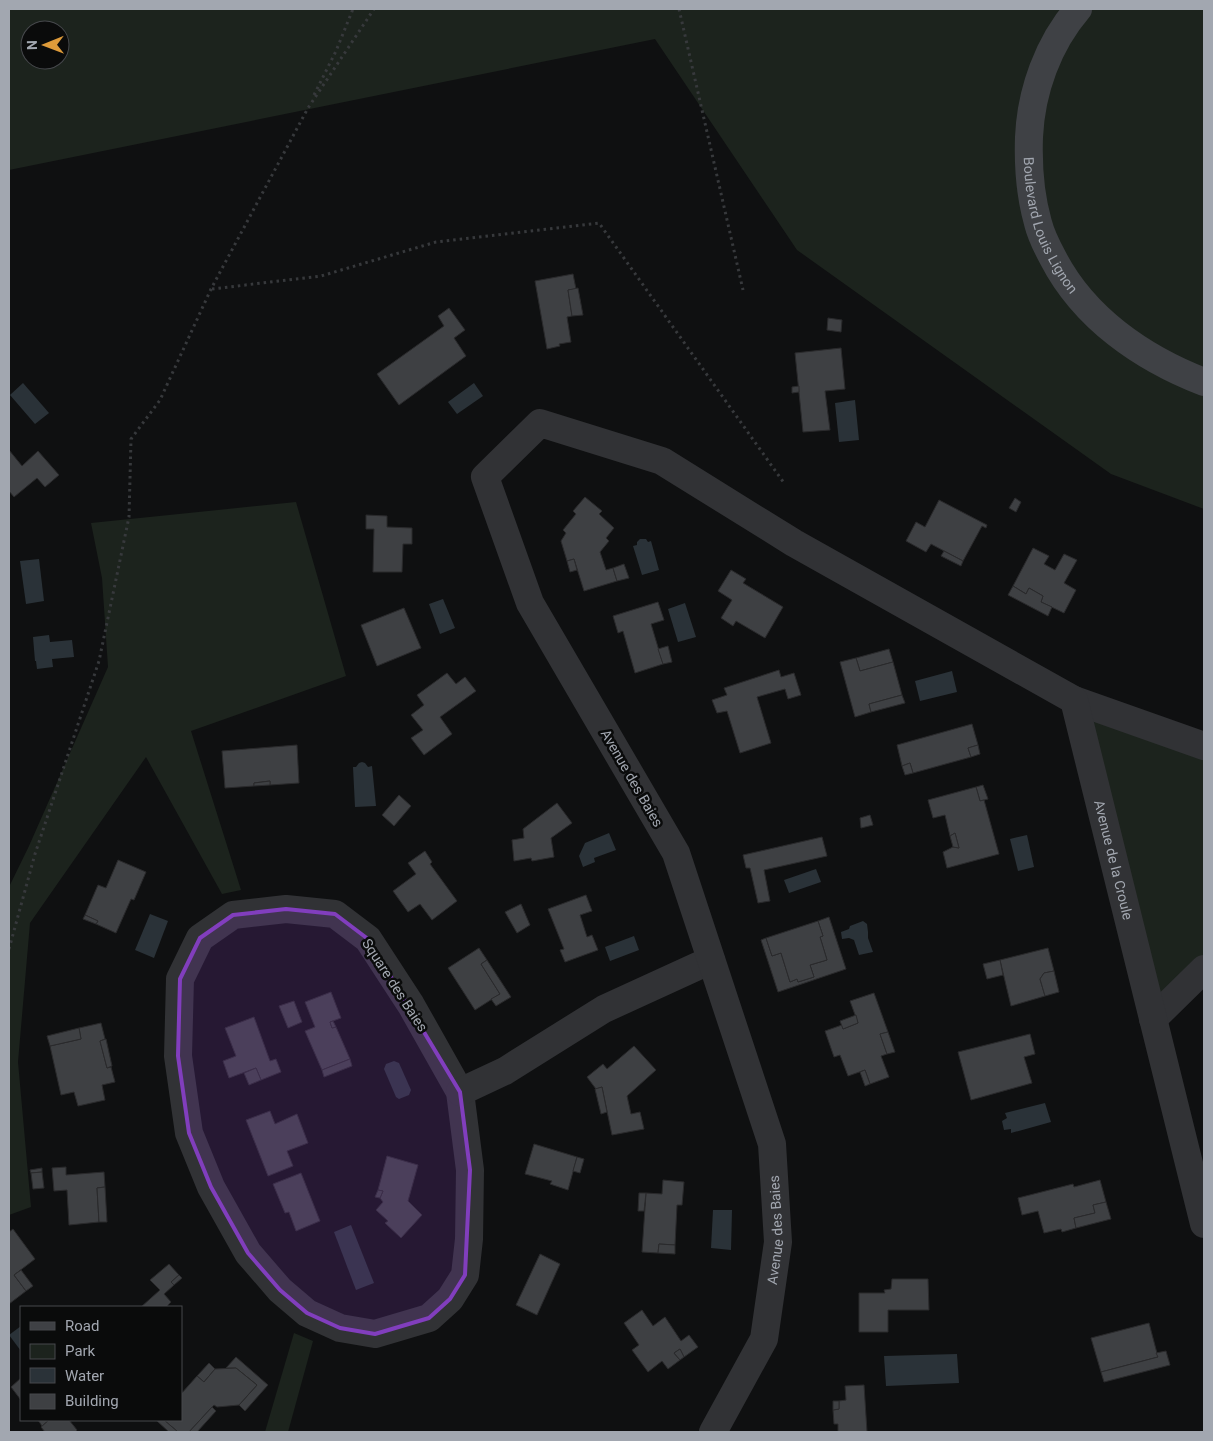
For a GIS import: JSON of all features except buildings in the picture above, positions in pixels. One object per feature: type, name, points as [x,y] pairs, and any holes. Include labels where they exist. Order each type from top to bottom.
[{"type":"main road","name":"Boulevard Louis Lignon","points":[[1078,9],[1051,50],[1034,99],[1030,126],[1029,172],[1038,225],[1061,272],[1096,317],[1147,354],[1180,373],[1204,382]]},
{"type":"street","name":"Avenue des Baies","points":[[713,1432],[764,1339],[778,1242],[772,1144],[676,853],[530,603],[485,477],[540,423],[662,461],[794,544],[1074,700]]},
{"type":"street","points":[[1074,700],[1204,746]]},
{"type":"street","name":"Avenue de la Croule","points":[[1074,700],[1204,1224]]},
{"type":"street","name":"Square des Baies","points":[[286,909],[336,914],[368,939],[411,1005],[460,1092],[470,1170],[469,1239],[464,1275],[450,1299],[429,1318],[375,1334],[340,1328],[307,1313],[280,1290],[248,1253],[211,1187],[189,1133],[178,1056],[180,979],[200,938],[233,915],[286,909]]},
{"type":"street","points":[[460,1092],[505,1071],[604,1009],[711,960]]},
{"type":"street","points":[[1153,1019],[1204,969]]},
{"type":"path","points":[[9,949],[35,854],[98,661],[129,517],[131,439],[160,400],[211,289],[308,108],[336,51],[353,9]]},
{"type":"path","points":[[308,108],[374,9]]},
{"type":"path","points":[[679,9],[743,290]]},
{"type":"path","points":[[211,289],[321,276],[436,242],[599,223],[784,483]]},
{"type":"highlighted area","points":[[286,909],[335,914],[368,939],[460,1092],[470,1170],[465,1275],[450,1299],[429,1318],[375,1334],[340,1328],[307,1313],[280,1290],[248,1253],[211,1187],[189,1133],[178,1056],[180,979],[200,938],[233,915]]},
{"type":"green space","points":[[9,9],[1204,9],[1204,509],[1111,474],[797,250],[655,39],[9,170]]},
{"type":"green space","points":[[296,502],[346,676],[191,731],[241,890],[222,894],[146,757],[30,923],[18,1062],[31,1207],[9,1215],[9,887],[108,667],[102,578],[91,523]]},
{"type":"green space","points":[[1075,701],[1204,747],[1204,967],[1154,1015]]},
{"type":"green space","points":[[294,1333],[313,1341],[288,1432],[265,1432]]},
{"type":"water","points":[[23,383],[49,413],[35,424],[10,395]]},
{"type":"water","points":[[474,383],[483,396],[457,414],[448,402]]},
{"type":"water","points":[[855,400],[859,440],[839,442],[835,403]]},
{"type":"water","points":[[640,539],[646,539],[648,542],[651,541],[659,570],[642,575],[633,546],[637,545]]},
{"type":"water","points":[[39,559],[44,601],[26,604],[20,561]]},
{"type":"water","points":[[443,599],[455,628],[440,634],[429,604]]},
{"type":"water","points":[[685,603],[696,637],[678,642],[668,609]]},
{"type":"water","points":[[49,635],[50,642],[72,640],[74,657],[52,659],[53,667],[37,669],[33,637]]},
{"type":"water","points":[[952,671],[957,692],[920,701],[915,681]]},
{"type":"water","points":[[362,762],[368,767],[372,766],[376,806],[355,807],[353,767]]},
{"type":"water","points":[[609,833],[616,850],[594,858],[595,862],[583,867],[579,856],[585,843]]},
{"type":"water","points":[[1027,835],[1034,867],[1018,871],[1010,839]]},
{"type":"water","points":[[816,869],[821,882],[789,893],[784,880]]},
{"type":"water","points":[[150,914],[168,921],[154,958],[135,950]]},
{"type":"water","points":[[863,921],[867,924],[868,938],[873,952],[859,955],[854,940],[849,938],[842,939],[841,932]]},
{"type":"water","points":[[634,936],[639,950],[610,961],[605,947]]},
{"type":"water","points":[[394,1061],[399,1063],[411,1090],[409,1095],[399,1099],[396,1097],[384,1069],[386,1064]]},
{"type":"water","points":[[1045,1103],[1051,1122],[1011,1133],[1011,1129],[1004,1130],[1002,1121],[1007,1118],[1005,1113]]},
{"type":"water","points":[[713,1210],[732,1210],[731,1250],[711,1248]]},
{"type":"water","points":[[351,1225],[374,1283],[356,1290],[334,1232]]},
{"type":"water","points":[[20,1327],[20,1350],[9,1335]]},
{"type":"water","points":[[957,1354],[959,1383],[886,1386],[884,1356]]}]
